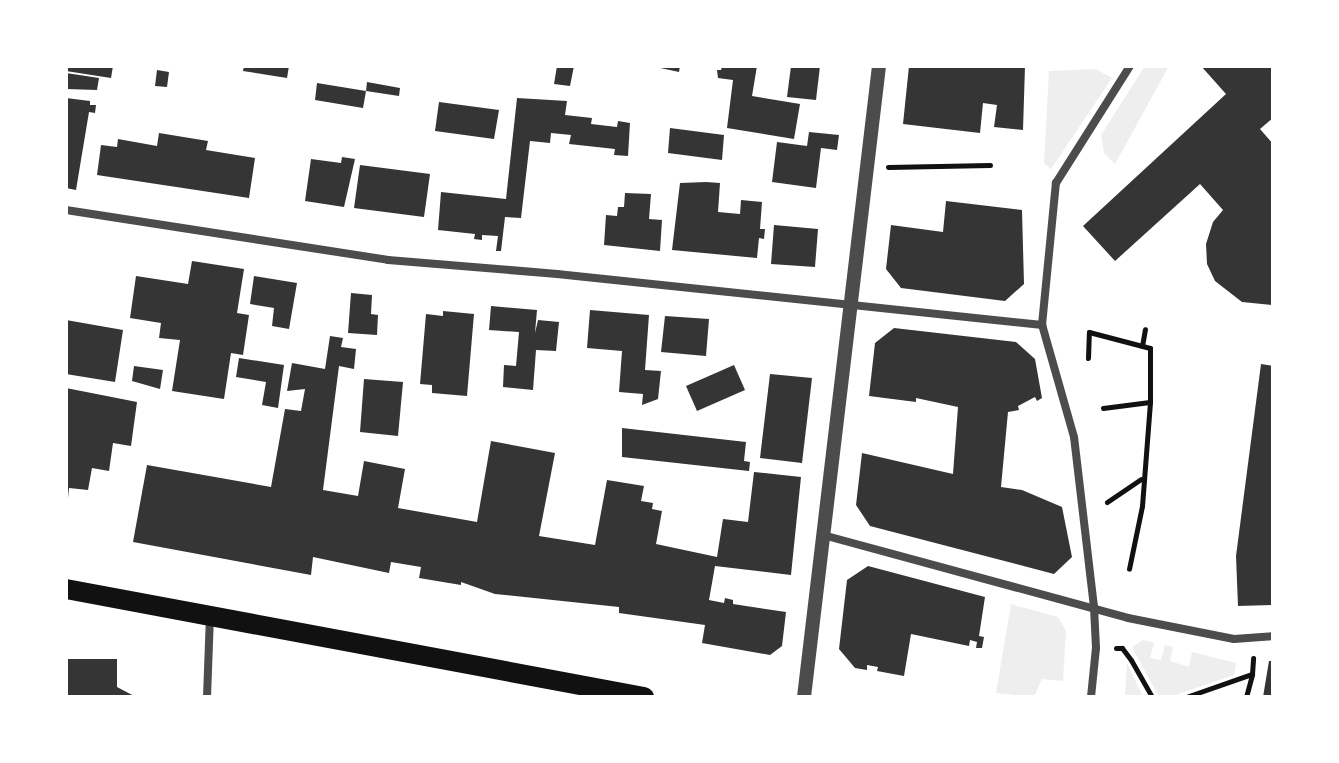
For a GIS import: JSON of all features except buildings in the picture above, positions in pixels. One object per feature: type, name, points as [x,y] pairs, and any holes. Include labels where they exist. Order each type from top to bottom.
[{"type":"main road","points":[[66,589],[644,697]]},
{"type":"street","points":[[804,697],[879,66]]},
{"type":"street","points":[[1091,697],[1096,648],[1094,607],[1074,437],[1042,325],[1056,183],[1130,66]]},
{"type":"street","points":[[66,210],[388,260],[1042,325]]},
{"type":"street","points":[[822,534],[1128,618],[1234,639],[1273,636]]},
{"type":"street","points":[[207,697],[210,615]]},
{"type":"path","points":[[867,166],[990,165]]},
{"type":"path","points":[[1142,346],[1145,329]]},
{"type":"path","points":[[1088,358],[1089,332],[1150,348],[1150,402],[1141,479],[1142,506],[1129,569]]},
{"type":"path","points":[[1103,408],[1150,402]]},
{"type":"path","points":[[1107,502],[1141,479]]},
{"type":"path","points":[[1111,648],[1122,648],[1152,697]]},
{"type":"path","points":[[1246,697],[1253,657]]},
{"type":"path","points":[[1186,697],[1252,674]]},
{"type":"shaded area","points":[[1145,66],[1169,66],[1115,164],[1104,153],[1101,135]]},
{"type":"shaded area","points":[[1096,69],[1112,78],[1051,169],[1044,163],[1049,71]]},
{"type":"shaded area","points":[[1011,604],[1058,617],[1066,631],[1063,681],[1042,679],[1034,697],[996,693]]},
{"type":"shaded area","points":[[1143,640],[1154,643],[1150,658],[1161,660],[1165,645],[1173,647],[1170,661],[1189,667],[1192,652],[1236,663],[1234,675],[1170,697],[1159,697],[1132,647]]},
{"type":"shaded area","points":[[1127,663],[1143,697],[1125,697]]}]
